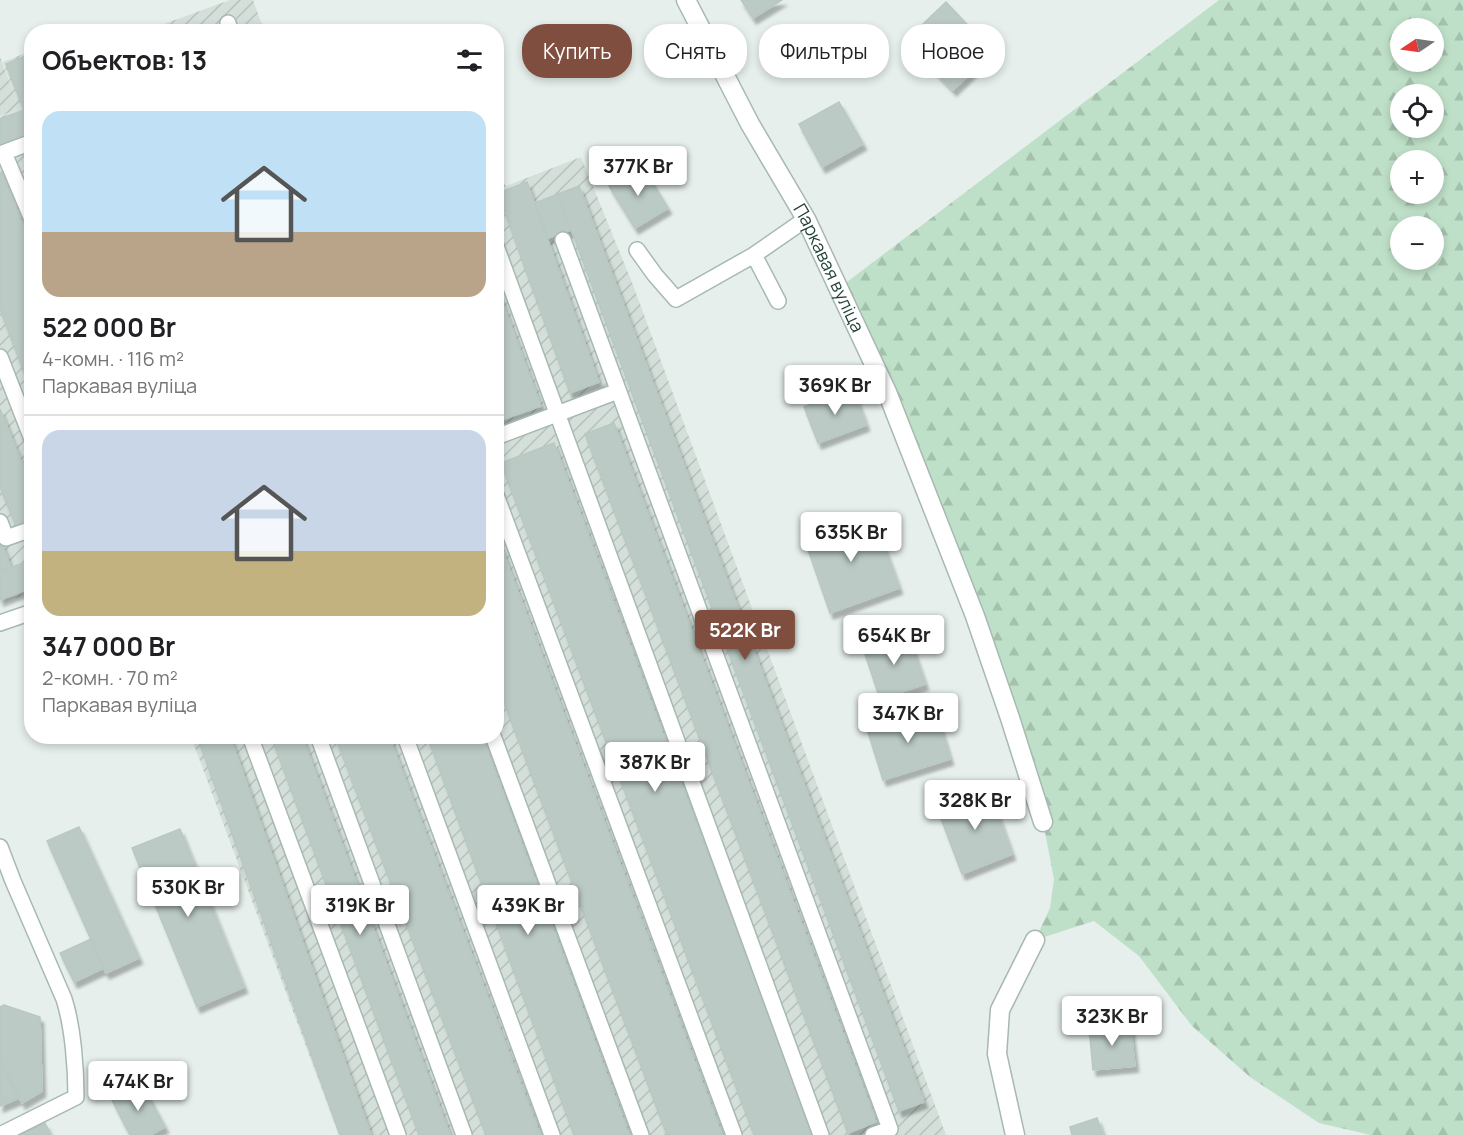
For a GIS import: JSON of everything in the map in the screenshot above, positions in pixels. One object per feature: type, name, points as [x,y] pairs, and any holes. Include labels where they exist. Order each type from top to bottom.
[{"type":"street","name":"Паркавая вуліца","points":[[686,0],[750,124],[806,219],[887,392],[975,616],[1043,822]]},
{"type":"street","points":[[1015,1135],[997,1054],[1000,1010],[1035,940]]},
{"type":"lane","points":[[24,145],[2,154],[24,202]]},
{"type":"lane","points":[[637,250],[676,299],[754,255],[806,219]]},
{"type":"lane","points":[[564,240],[890,1129],[873,1135]]},
{"type":"lane","points":[[754,255],[778,301]]},
{"type":"lane","points":[[504,268],[821,1135]]},
{"type":"lane","points":[[0,357],[24,418]]},
{"type":"lane","points":[[504,434],[618,391]]},
{"type":"lane","points":[[504,517],[734,1135]]},
{"type":"lane","points":[[0,522],[6,538],[24,532]]},
{"type":"lane","points":[[0,623],[24,615]]},
{"type":"lane","points":[[253,744],[398,1135]]},
{"type":"lane","points":[[321,744],[464,1135]]},
{"type":"lane","points":[[408,744],[552,1135]]},
{"type":"lane","points":[[496,744],[641,1135]]},
{"type":"lane","points":[[0,847],[68,1010],[76,1074],[76,1097],[0,1135]]},
{"type":"shaded area","points":[[230,0],[253,0],[262,24],[164,24]]},
{"type":"shaded area","points":[[24,54],[24,595],[0,604],[0,117],[20,109],[0,116],[0,57],[18,104],[3,62]]},
{"type":"shaded area","points":[[581,157],[633,285],[946,1135],[339,1135],[194,744],[504,744],[504,183],[506,186]]},
{"type":"green space","points":[[1219,0],[1463,0],[1463,1135],[1371,1135],[1319,1123],[1250,1077],[1192,1026],[1139,956],[1094,921],[1035,940],[1050,908],[1054,879],[1043,822],[1010,718],[839,288]]},
{"type":"building","points":[[741,0],[782,0],[753,18]]},
{"type":"building","points":[[946,2],[967,24],[923,24]]},
{"type":"building","points":[[24,57],[24,110],[6,64]]},
{"type":"building","points":[[942,78],[966,78],[953,90]]},
{"type":"building","points":[[839,102],[863,144],[822,167],[799,124]]},
{"type":"building","points":[[24,110],[24,139],[0,149],[0,119]]},
{"type":"building","points":[[642,166],[668,208],[635,228],[609,186]]},
{"type":"building","points":[[2,172],[24,229],[24,372],[0,309],[0,173]]},
{"type":"building","points":[[527,182],[599,382],[570,393],[504,210],[504,191]]},
{"type":"building","points":[[579,186],[924,1102],[899,1111],[558,194]]},
{"type":"building","points":[[558,194],[571,230],[548,238],[535,203]]},
{"type":"building","points":[[504,307],[541,406],[504,419]]},
{"type":"building","points":[[853,389],[866,425],[818,443],[804,407]]},
{"type":"building","points":[[0,409],[24,468],[24,522],[16,526],[0,487]]},
{"type":"building","points":[[614,423],[876,1122],[848,1133],[585,434]]},
{"type":"building","points":[[554,443],[813,1135],[754,1135],[504,471],[504,462]]},
{"type":"building","points":[[872,514],[899,588],[830,613],[804,538]]},
{"type":"building","points":[[0,539],[11,567],[0,571]]},
{"type":"building","points":[[504,554],[722,1135],[667,1135],[504,702]]},
{"type":"building","points":[[24,563],[24,591],[0,600],[0,571]]},
{"type":"building","points":[[907,633],[925,684],[880,699],[863,648]]},
{"type":"building","points":[[934,708],[950,759],[883,780],[867,729]]},
{"type":"building","points":[[200,744],[233,744],[371,1135],[340,1135]]},
{"type":"building","points":[[274,744],[305,744],[450,1135],[419,1135]]},
{"type":"building","points":[[338,744],[392,744],[540,1135],[486,1135]]},
{"type":"building","points":[[430,744],[485,744],[629,1135],[574,1135]]},
{"type":"building","points":[[988,788],[1012,854],[962,874],[937,808]]},
{"type":"building","points":[[79,827],[139,958],[106,973],[47,841]]},
{"type":"building","points":[[180,829],[244,987],[197,1007],[132,848]]},
{"type":"building","points":[[91,939],[104,968],[74,982],[60,953]]},
{"type":"building","points":[[4,1005],[40,1017],[42,1091],[22,1103],[0,1060],[0,1007]]},
{"type":"building","points":[[1130,1023],[1135,1066],[1093,1070],[1089,1027]]},
{"type":"building","points":[[0,1060],[19,1098],[0,1106]]},
{"type":"building","points":[[142,1084],[165,1127],[150,1135],[130,1135],[112,1100]]},
{"type":"building","points":[[1097,1118],[1103,1135],[1072,1135],[1070,1127]]},
{"type":"building","points":[[45,1123],[51,1135],[20,1135]]}]
